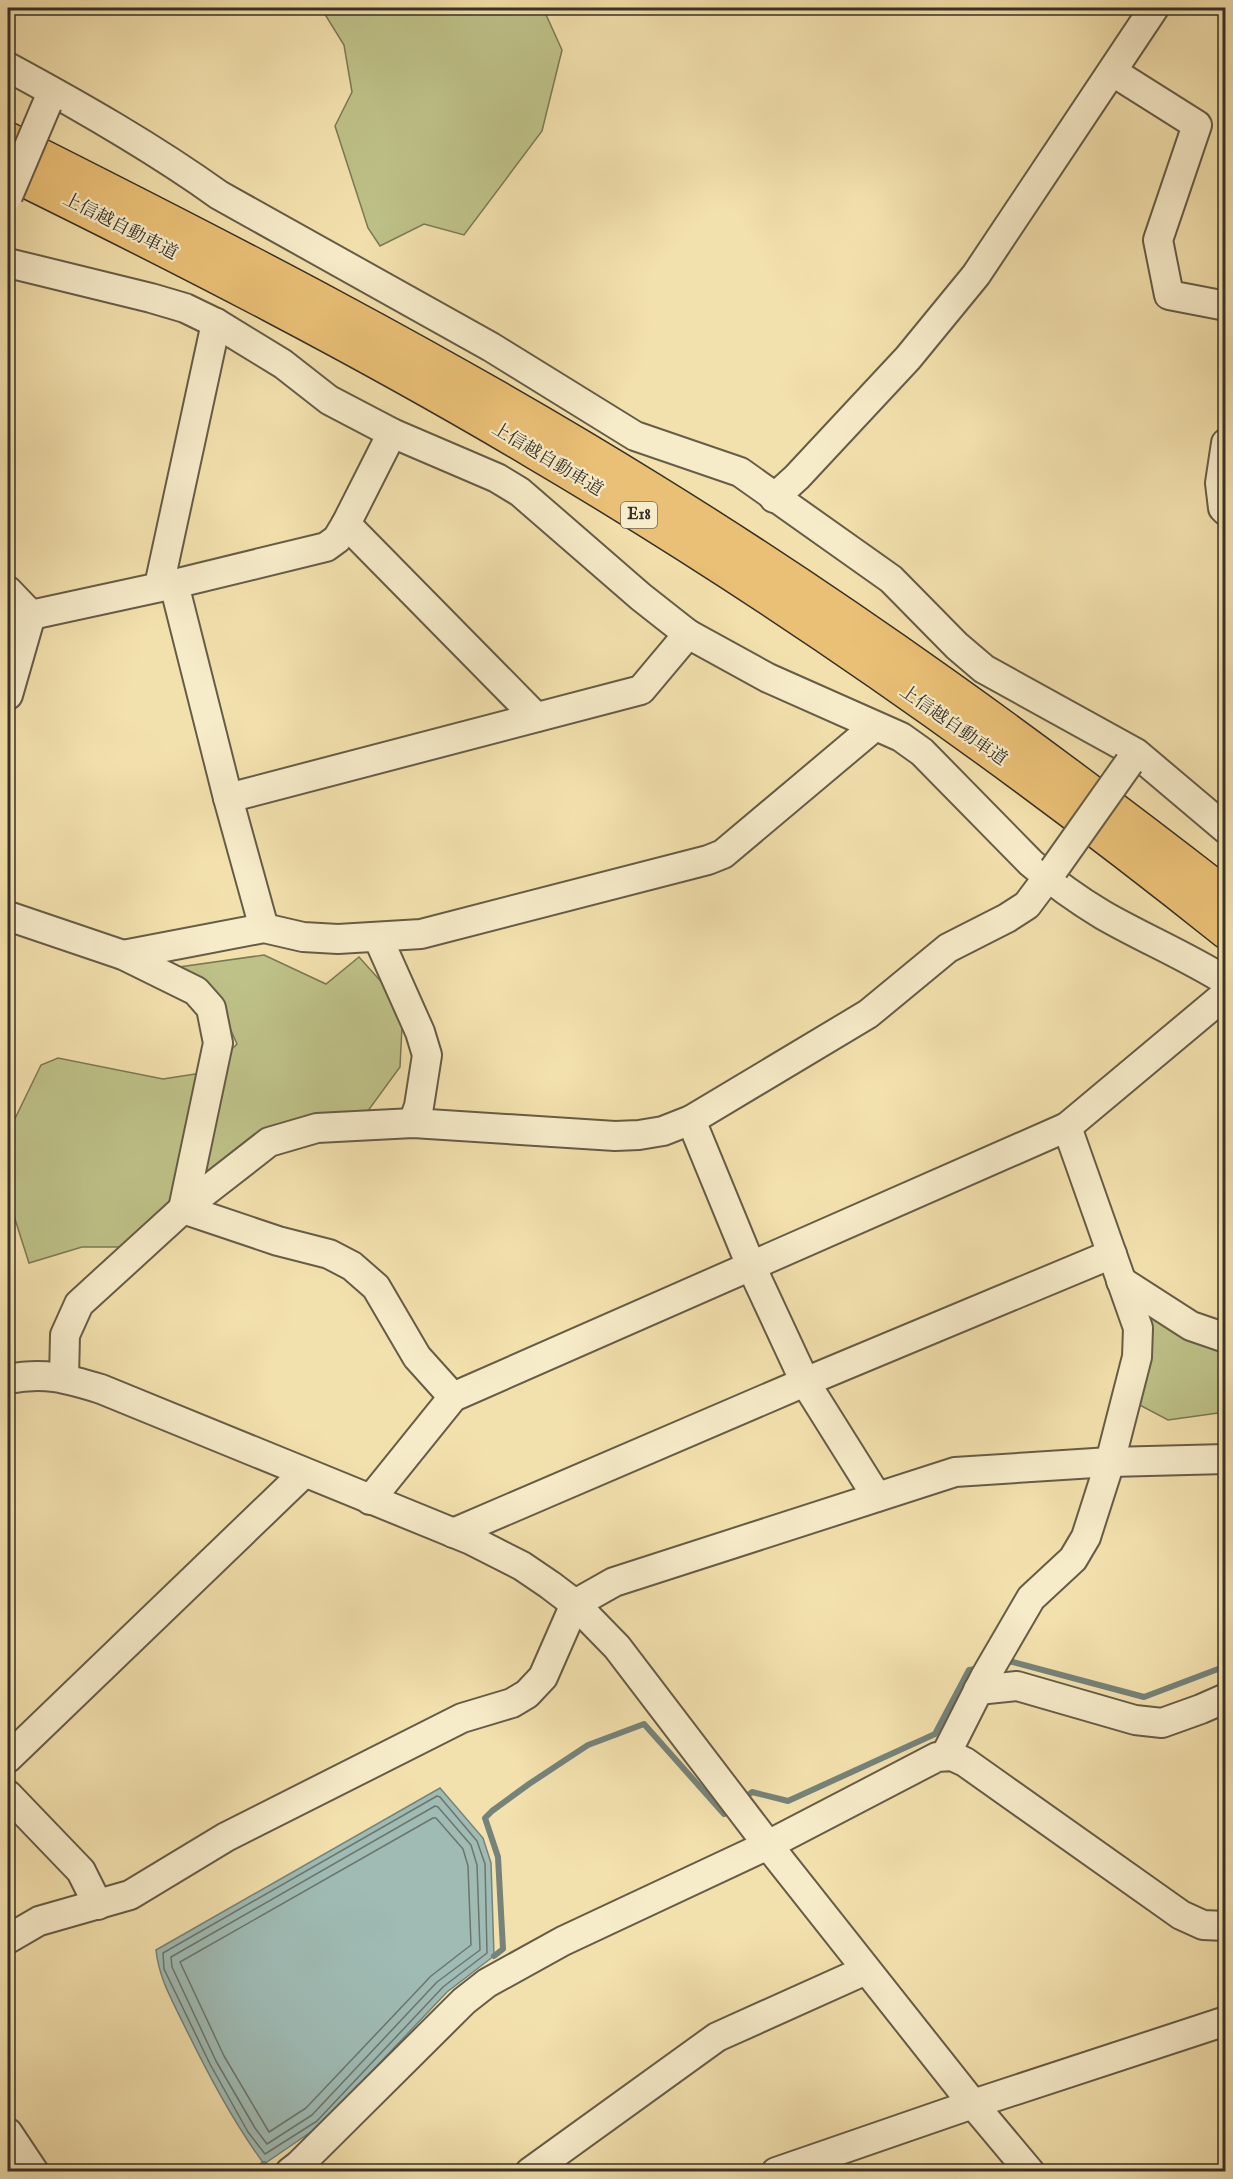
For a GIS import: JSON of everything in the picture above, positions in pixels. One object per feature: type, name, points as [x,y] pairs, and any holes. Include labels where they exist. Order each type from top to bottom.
[{"type":"highway","name":"上信越自動車道","points":[[8,139],[330,304],[436,362],[652,489],[751,552],[938,680],[1105,802],[1226,896]]},
{"type":"highway","name":"上信越自動車道","points":[[8,172],[318,329],[531,449],[637,514],[835,643],[923,705],[1102,835],[1226,932]]},
{"type":"street","points":[[774,498],[797,477],[908,358],[976,275],[1154,8]]},
{"type":"street","points":[[8,67],[50,97],[178,165],[219,195],[491,346],[635,436],[740,472],[891,579],[957,646],[984,669],[1133,758],[1219,813]]},
{"type":"street","points":[[1113,72],[1197,125],[1158,240],[1169,295],[1226,306]]},
{"type":"street","points":[[8,196],[50,97]]},
{"type":"street","points":[[8,263],[185,308],[216,323],[283,364],[329,400],[392,433],[497,478],[520,492],[641,597],[688,634],[768,678],[874,727],[902,737],[922,752],[1031,863],[1051,873],[1103,915],[1226,981]]},
{"type":"street","points":[[216,323],[166,585],[264,928]]},
{"type":"street","points":[[31,615],[326,547],[338,539],[392,433]]},
{"type":"street","points":[[1226,443],[1220,483],[1223,508],[1226,511]]},
{"type":"street","points":[[346,525],[536,717]]},
{"type":"street","points":[[8,591],[31,615]]},
{"type":"street","points":[[8,695],[31,615]]},
{"type":"street","points":[[228,798],[641,690],[688,634]]},
{"type":"street","points":[[123,955],[264,928],[303,937],[338,939],[421,934],[708,860],[723,854],[874,727]]},
{"type":"street","points":[[63,1378],[65,1335],[79,1304],[183,1209],[269,1142],[317,1128],[413,1124],[615,1136],[663,1131],[691,1120],[868,1014],[948,948],[1007,918],[1027,904],[1133,758]]},
{"type":"street","points":[[8,916],[123,955],[196,991],[211,1008],[218,1043],[183,1209]]},
{"type":"street","points":[[378,938],[420,1032],[427,1055],[419,1106],[413,1124]]},
{"type":"street","points":[[370,1500],[453,1397],[1067,1127],[1226,994]]},
{"type":"street","points":[[691,1120],[751,1266],[805,1382],[878,1497]]},
{"type":"street","points":[[945,1756],[1003,1645],[1031,1598],[1073,1559],[1086,1537],[1110,1462],[1137,1357],[1138,1328],[1067,1127]]},
{"type":"street","points":[[183,1209],[278,1241],[329,1254],[352,1266],[376,1287],[417,1357],[453,1397]]},
{"type":"street","points":[[453,1533],[805,1382],[1112,1254]]},
{"type":"street","points":[[1121,1281],[1191,1326],[1226,1338]]},
{"type":"street","points":[[8,1379],[34,1375],[63,1378],[101,1389],[471,1540],[522,1566],[550,1584],[574,1604],[617,1647],[866,1970],[1030,2172]]},
{"type":"street","points":[[8,1939],[39,1921],[130,1895],[226,1837],[462,1718],[512,1703],[527,1694],[543,1677],[574,1604],[614,1582],[955,1472],[1110,1462],[1226,1459]]},
{"type":"street","points":[[8,1758],[304,1473]]},
{"type":"street","points":[[982,1684],[1017,1686],[1135,1720],[1162,1723],[1226,1698]]},
{"type":"street","points":[[290,2172],[464,2001],[487,1983],[563,1941],[768,1845],[937,1757],[952,1756],[965,1762],[1181,1915],[1203,1924],[1226,1926]]},
{"type":"street","points":[[8,1795],[81,1871],[98,1905]]},
{"type":"street","points":[[533,2170],[717,2037],[866,1970]]},
{"type":"street","points":[[776,2172],[1226,2021]]},
{"type":"street","points":[[8,2133],[34,2172]]},
{"type":"green space","points":[[321,8],[543,8],[562,50],[542,131],[464,235],[424,224],[380,246],[368,228],[335,126],[352,92],[344,45]]},
{"type":"green space","points":[[264,955],[326,984],[359,957],[403,1006],[400,1067],[362,1119],[322,1117],[184,1193],[121,1247],[82,1247],[29,1263],[14,1216],[8,1184],[8,1133],[41,1065],[58,1058],[163,1079],[208,1072],[237,1044],[218,1001],[172,968]]},
{"type":"green space","points":[[1143,1313],[1191,1340],[1225,1352],[1225,1412],[1168,1420],[1134,1402]]},
{"type":"water","points":[[440,1788],[483,1838],[491,1863],[494,1956],[447,1992],[321,2125],[264,2164],[231,2113],[192,2041],[166,1988],[156,1950]]},
{"type":"waterway","points":[[1005,1662],[1009,1661],[1144,1697],[1226,1666]]},
{"type":"waterway","points":[[742,1800],[752,1792],[788,1801],[935,1734],[969,1670],[981,1668]]},
{"type":"waterway","points":[[494,1956],[503,1949],[498,1857],[485,1818],[529,1784],[588,1745],[644,1724],[724,1814],[732,1808]]},
{"type":"waterway","points":[[252,2172],[264,2164]]},
{"type":"waterway","points":[[142,2172],[148,2172]]}]
